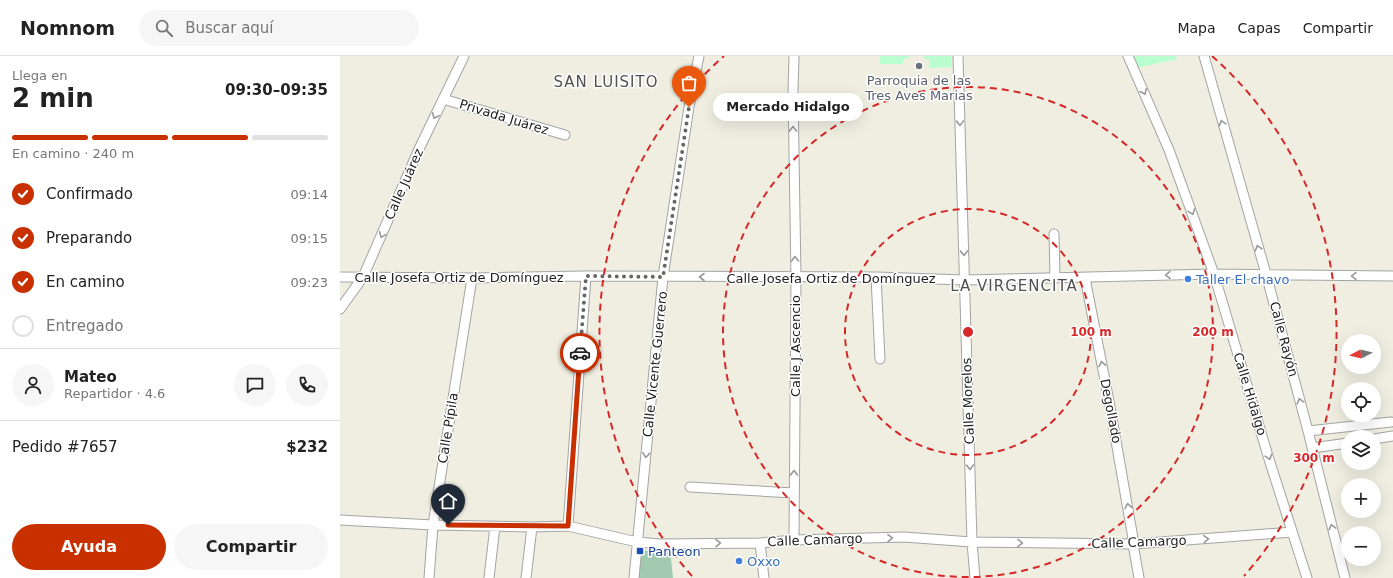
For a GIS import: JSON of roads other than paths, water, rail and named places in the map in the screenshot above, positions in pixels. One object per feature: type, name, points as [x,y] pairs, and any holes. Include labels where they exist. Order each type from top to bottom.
[{"type":"street","name":"Calle Juárez","points":[[340,309],[363,277],[443,99],[464,56]]},
{"type":"street","name":"Calle Vicente Guerrero","points":[[634,578],[663,277],[698,56]]},
{"type":"street","name":"Calle J Ascencio","points":[[794,56],[793,97],[796,278],[794,540]]},
{"type":"street","name":"Calle Morelos","points":[[958,56],[972,542],[975,578]]},
{"type":"street","name":"Calle Hidalgo","points":[[1128,56],[1169,150],[1214,274],[1307,578]]},
{"type":"street","name":"Calle Rayón","points":[[1204,56],[1266,274],[1346,578]]},
{"type":"street","name":"Privada Juárez","points":[[443,99],[565,135]]},
{"type":"street","points":[[1054,234],[1055,278]]},
{"type":"street","name":"Calle Josefa Ortiz de Domínguez","points":[[340,277],[876,277],[965,280],[1214,274],[1393,276]]},
{"type":"street","points":[[568,526],[586,276]]},
{"type":"street","points":[[876,277],[880,359]]},
{"type":"street","name":"Calle Pípila","points":[[429,578],[433,525],[472,278]]},
{"type":"street","name":"Degollado","points":[[1084,278],[1109,401],[1140,578]]},
{"type":"street","points":[[1308,431],[1391,422]]},
{"type":"street","points":[[1381,438],[1393,436]]},
{"type":"street","points":[[1312,448],[1341,444]]},
{"type":"street","points":[[690,487],[794,493]]},
{"type":"street","name":"Calle Camargo","points":[[340,520],[433,525],[532,527],[568,526],[637,542],[660,544],[760,543],[794,540],[904,537],[972,542],[1134,544],[1292,532]]},
{"type":"street","points":[[489,578],[495,526]]},
{"type":"street","points":[[526,578],[532,527]]},
{"type":"street","points":[[760,543],[764,578]]},
{"type":"place","name":"Parroquia de las Tres Aves Marias","points":[[919,66]]},
{"type":"place","name":"Mercado Hidalgo","points":[[689,107]]},
{"type":"place","name":"Taller El chavo","points":[[1188,279]]},
{"type":"place","name":"Panteon","points":[[640,551]]},
{"type":"place","name":"Oxxo","points":[[739,561]]},
{"type":"district","name":"SAN LUISITO","points":[[606,82]]},
{"type":"district","name":"LA VIRGENCITA","points":[[1014,286]]}]
